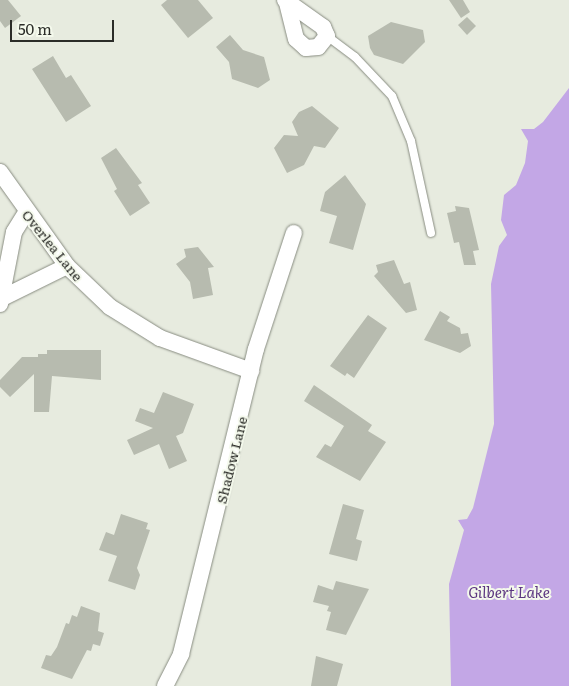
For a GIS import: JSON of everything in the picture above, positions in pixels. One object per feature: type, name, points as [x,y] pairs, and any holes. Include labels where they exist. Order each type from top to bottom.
[{"type":"street","points":[[286,1],[316,20],[327,36],[318,47],[301,44],[293,33],[286,1]]},
{"type":"street","name":"Overlea Lane","points":[[0,172],[26,213],[67,266],[110,307],[145,330],[251,371]]},
{"type":"street","points":[[2,300],[14,232],[26,213]]},
{"type":"street","name":"Shadow Lane","points":[[165,686],[188,631],[251,371],[294,233]]},
{"type":"street","points":[[2,300],[67,266]]},
{"type":"lane","points":[[327,36],[355,57],[392,96],[411,141],[431,233]]},
{"type":"water","name":"Gilbert Lake","points":[[569,88],[569,686],[451,686],[449,584],[464,530],[458,520],[467,519],[473,508],[494,424],[491,284],[499,246],[507,235],[501,220],[504,195],[516,185],[525,163],[528,141],[521,129],[534,129],[543,122]]},
{"type":"building","points":[[0,0],[8,0],[21,16],[5,28],[0,21]]},
{"type":"building","points":[[167,0],[198,0],[213,18],[188,38],[161,5]]},
{"type":"building","points":[[449,0],[463,0],[470,12],[461,18]]},
{"type":"building","points":[[467,17],[476,26],[467,35],[458,25]]},
{"type":"building","points":[[391,22],[423,30],[425,42],[403,64],[374,55],[370,48],[368,36]]},
{"type":"building","points":[[230,35],[243,50],[264,57],[270,80],[258,88],[232,79],[229,62],[216,47]]},
{"type":"building","points":[[53,56],[66,78],[71,75],[91,106],[66,122],[32,69]]},
{"type":"building","points":[[312,106],[339,128],[325,148],[314,146],[304,165],[287,173],[274,148],[284,135],[298,136],[292,122],[299,112]]},
{"type":"building","points":[[116,148],[142,183],[138,185],[150,203],[130,216],[114,191],[117,189],[101,158]]},
{"type":"building","points":[[345,175],[366,204],[353,250],[329,243],[337,216],[320,211],[325,192]]},
{"type":"building","points":[[455,206],[469,208],[479,250],[473,251],[476,265],[464,265],[459,242],[454,243],[447,213],[456,211]]},
{"type":"building","points":[[198,247],[214,267],[208,268],[213,295],[193,299],[190,282],[176,264],[186,257],[184,249]]},
{"type":"building","points":[[394,260],[404,284],[410,282],[417,310],[406,313],[374,276],[378,272],[376,265]]},
{"type":"building","points":[[440,311],[450,317],[447,321],[460,328],[461,334],[468,333],[471,346],[460,353],[424,340]]},
{"type":"building","points":[[368,315],[387,328],[354,378],[347,373],[345,376],[330,366]]},
{"type":"building","points":[[47,350],[101,350],[101,380],[52,376],[49,412],[34,412],[34,374],[10,397],[0,387],[0,380],[22,357],[38,357],[38,354],[47,354]]},
{"type":"building","points":[[314,385],[372,425],[368,431],[386,442],[360,481],[316,457],[325,444],[331,447],[344,426],[304,401]]},
{"type":"building","points":[[163,392],[194,404],[183,433],[176,436],[187,461],[169,469],[159,444],[134,455],[127,440],[153,428],[135,421],[140,408],[154,413]]},
{"type":"building","points":[[343,504],[364,510],[356,539],[362,541],[357,561],[329,554]]},
{"type":"building","points":[[121,514],[148,523],[146,529],[150,530],[137,568],[140,575],[135,590],[108,581],[117,556],[99,550],[106,532],[114,535]]},
{"type":"building","points":[[336,581],[369,589],[346,635],[326,630],[331,612],[327,611],[329,606],[313,602],[318,585],[333,590]]},
{"type":"building","points":[[81,606],[100,613],[98,631],[104,633],[100,646],[93,644],[91,651],[87,650],[72,679],[41,668],[46,655],[51,656],[57,647],[66,623],[69,624],[72,615],[77,617]]},
{"type":"building","points":[[316,656],[343,664],[337,686],[311,686]]}]
